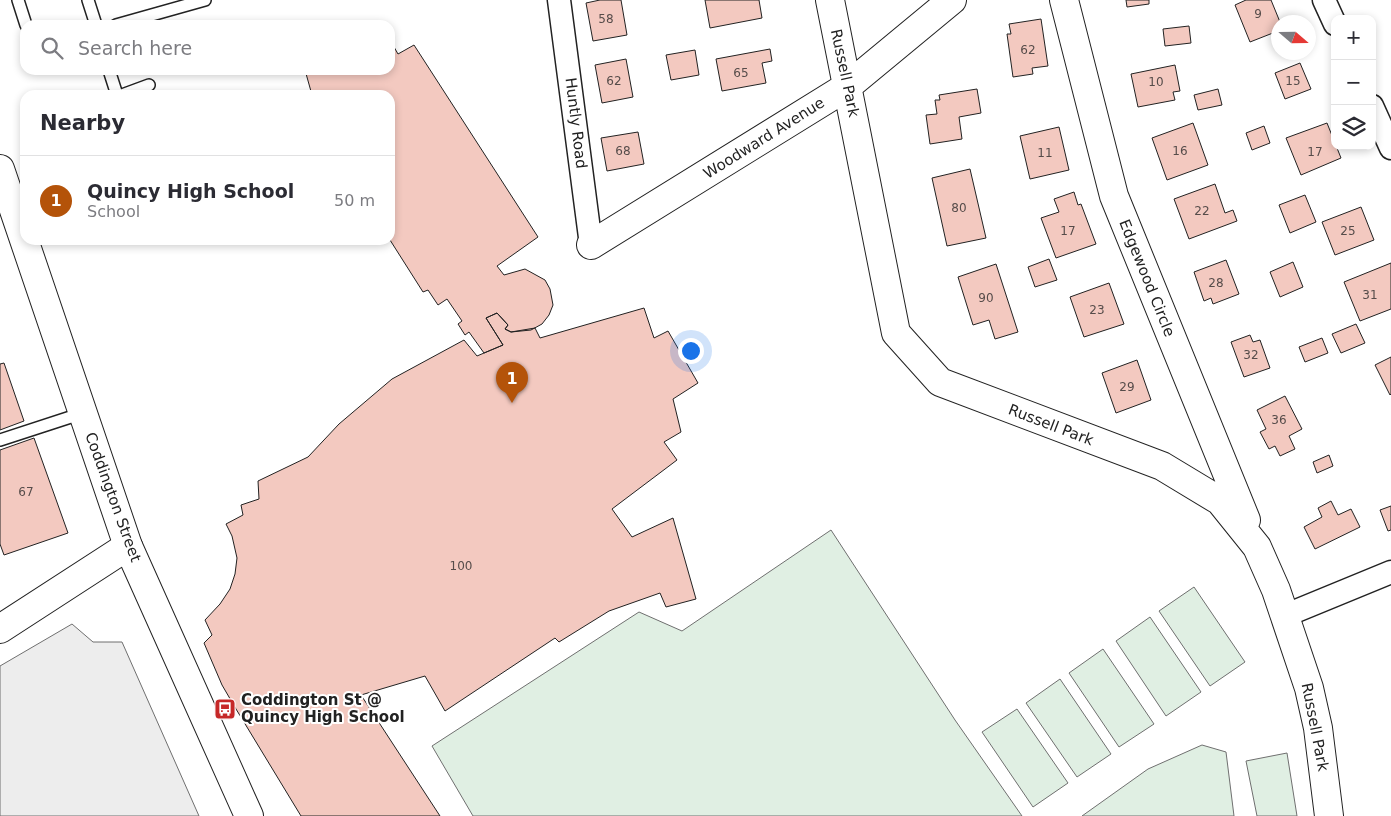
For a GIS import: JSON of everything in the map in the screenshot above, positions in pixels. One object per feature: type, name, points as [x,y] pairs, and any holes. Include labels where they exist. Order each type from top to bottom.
[{"type":"street","name":"Huntly Road","points":[[559,0],[591,245]]},
{"type":"street","name":"Russell Park","points":[[830,0],[896,333],[940,382],[1162,466],[1220,501],[1256,547],[1276,590],[1309,688],[1329,816]]},
{"type":"street","name":"Woodward Avenue","points":[[591,245],[848,86],[952,0]]},
{"type":"street","name":"Edgewood Circle","points":[[1064,0],[1114,196],[1256,547]]},
{"type":"street","points":[[1324,0],[1331,15]]},
{"type":"street","points":[[1376,115],[1391,148]]},
{"type":"street","name":"Coddington Street","points":[[0,169],[20,228]]},
{"type":"street","name":"Coddington Street","points":[[26,245],[128,546],[249,816]]},
{"type":"street","points":[[2,622],[128,546]]},
{"type":"street","points":[[1284,616],[1391,572]]},
{"type":"lane","points":[[18,0],[24,20]]},
{"type":"lane","points":[[88,0],[94,20]]},
{"type":"lane","points":[[134,20],[205,0]]},
{"type":"lane","points":[[111,75],[115,90]]},
{"type":"lane","points":[[137,90],[149,86]]},
{"type":"lane","points":[[0,440],[83,413]]},
{"type":"green space","points":[[831,530],[955,720],[1022,816],[473,816],[432,746],[639,612],[682,631]]},
{"type":"green space","points":[[1194,587],[1245,662],[1210,686],[1159,611]]},
{"type":"green space","points":[[1150,617],[1201,692],[1166,716],[1116,641]]},
{"type":"green space","points":[[1103,649],[1154,724],[1119,747],[1069,673]]},
{"type":"green space","points":[[1060,679],[1111,754],[1077,777],[1026,703]]},
{"type":"green space","points":[[1017,709],[1068,783],[1033,807],[982,732]]},
{"type":"green space","points":[[1202,745],[1226,752],[1234,816],[1082,816],[1148,769]]},
{"type":"green space","points":[[1287,753],[1297,816],[1257,816],[1246,761]]},
{"type":"shaded area","points":[[72,624],[93,642],[122,642],[199,816],[0,816],[0,666]]},
{"type":"building","points":[[600,0],[621,0],[627,35],[593,41],[586,3]]},
{"type":"building","points":[[705,0],[759,0],[762,18],[710,28]]},
{"type":"building","points":[[1126,0],[1149,0],[1149,4],[1127,7]]},
{"type":"building","points":[[1246,0],[1271,0],[1277,15],[1271,15],[1271,34],[1250,42],[1235,5]]},
{"type":"building","points":[[1041,19],[1048,66],[1032,68],[1033,74],[1013,77],[1007,34],[1011,34],[1009,24]]},
{"type":"building","points":[[1189,26],[1191,43],[1165,46],[1163,29]]},
{"type":"building","points":[[414,45],[538,237],[497,266],[504,275],[525,269],[545,280],[550,289],[553,305],[549,315],[542,324],[531,330],[511,332],[505,329],[508,325],[497,313],[486,318],[503,345],[484,353],[469,332],[465,335],[458,324],[462,321],[447,299],[438,305],[428,290],[423,292],[393,245],[395,245],[395,90],[311,90],[306,75],[395,75],[395,49],[398,54]]},
{"type":"building","points":[[770,49],[772,61],[762,63],[766,83],[722,91],[716,59]]},
{"type":"building","points":[[695,50],[699,75],[671,80],[666,55]]},
{"type":"building","points":[[626,59],[633,97],[602,103],[595,65]]},
{"type":"building","points":[[1300,63],[1311,89],[1285,99],[1275,73]]},
{"type":"building","points":[[1175,65],[1180,91],[1173,92],[1175,100],[1138,107],[1131,74]]},
{"type":"building","points":[[977,89],[981,113],[959,117],[962,139],[930,144],[926,115],[937,114],[935,100],[940,100],[939,95]]},
{"type":"building","points":[[1218,89],[1222,105],[1198,110],[1194,95]]},
{"type":"building","points":[[1193,123],[1208,165],[1167,180],[1152,138]]},
{"type":"building","points":[[1327,123],[1331,133],[1331,150],[1338,150],[1341,158],[1301,175],[1286,138]]},
{"type":"building","points":[[1264,126],[1270,143],[1252,150],[1246,133]]},
{"type":"building","points":[[1059,127],[1069,170],[1030,179],[1020,136]]},
{"type":"building","points":[[638,132],[644,164],[607,171],[601,138]]},
{"type":"building","points":[[970,169],[986,238],[947,246],[932,178]]},
{"type":"building","points":[[1215,184],[1225,213],[1233,210],[1237,221],[1189,239],[1174,199]]},
{"type":"building","points":[[1074,192],[1078,205],[1081,204],[1096,244],[1056,258],[1041,218],[1059,212],[1054,199]]},
{"type":"building","points":[[1305,195],[1316,222],[1290,233],[1279,205]]},
{"type":"building","points":[[1361,207],[1374,240],[1335,255],[1322,222]]},
{"type":"building","points":[[1049,259],[1057,280],[1035,287],[1028,267]]},
{"type":"building","points":[[1226,260],[1239,294],[1213,304],[1211,298],[1204,301],[1194,272]]},
{"type":"building","points":[[1293,262],[1303,287],[1280,297],[1270,272]]},
{"type":"building","points":[[1391,263],[1391,309],[1360,321],[1344,282]]},
{"type":"building","points":[[996,264],[1018,332],[995,339],[989,320],[973,325],[958,277]]},
{"type":"building","points":[[1109,283],[1124,324],[1084,337],[1070,297]]},
{"type":"building","points":[[644,308],[654,338],[668,331],[698,383],[673,399],[681,432],[664,442],[677,460],[612,509],[632,537],[673,518],[696,599],[666,607],[660,593],[609,611],[559,642],[555,638],[445,711],[425,676],[361,695],[440,816],[301,816],[222,685],[204,643],[212,635],[205,620],[220,604],[230,589],[235,574],[237,558],[232,536],[226,524],[243,515],[241,505],[259,499],[258,481],[308,457],[339,424],[392,379],[464,340],[477,356],[503,345],[486,318],[497,313],[508,325],[505,329],[511,332],[535,328],[540,338]]},
{"type":"building","points":[[1356,324],[1365,343],[1341,353],[1332,334]]},
{"type":"building","points":[[1250,335],[1253,342],[1260,340],[1270,368],[1244,377],[1231,342]]},
{"type":"building","points":[[1322,338],[1328,353],[1305,362],[1299,347]]},
{"type":"building","points":[[1391,357],[1391,394],[1390,395],[1375,365]]},
{"type":"building","points":[[1137,360],[1151,400],[1116,413],[1102,373]]},
{"type":"building","points":[[4,363],[24,421],[0,430],[0,364]]},
{"type":"building","points":[[1285,396],[1302,429],[1289,436],[1295,449],[1280,456],[1275,446],[1269,449],[1260,432],[1266,429],[1257,410]]},
{"type":"building","points":[[34,438],[68,533],[4,555],[0,544],[0,450]]},
{"type":"building","points":[[1329,455],[1333,466],[1317,473],[1313,462]]},
{"type":"building","points":[[1331,501],[1338,515],[1351,509],[1360,527],[1315,549],[1304,527],[1322,517],[1318,508]]},
{"type":"building","points":[[1391,506],[1391,530],[1388,531],[1380,510]]},
{"type":"place","name":"Quincy High School","points":[[512,403]]},
{"type":"place","name":"Coddington St @ Quincy High School","points":[[225,709]]}]
